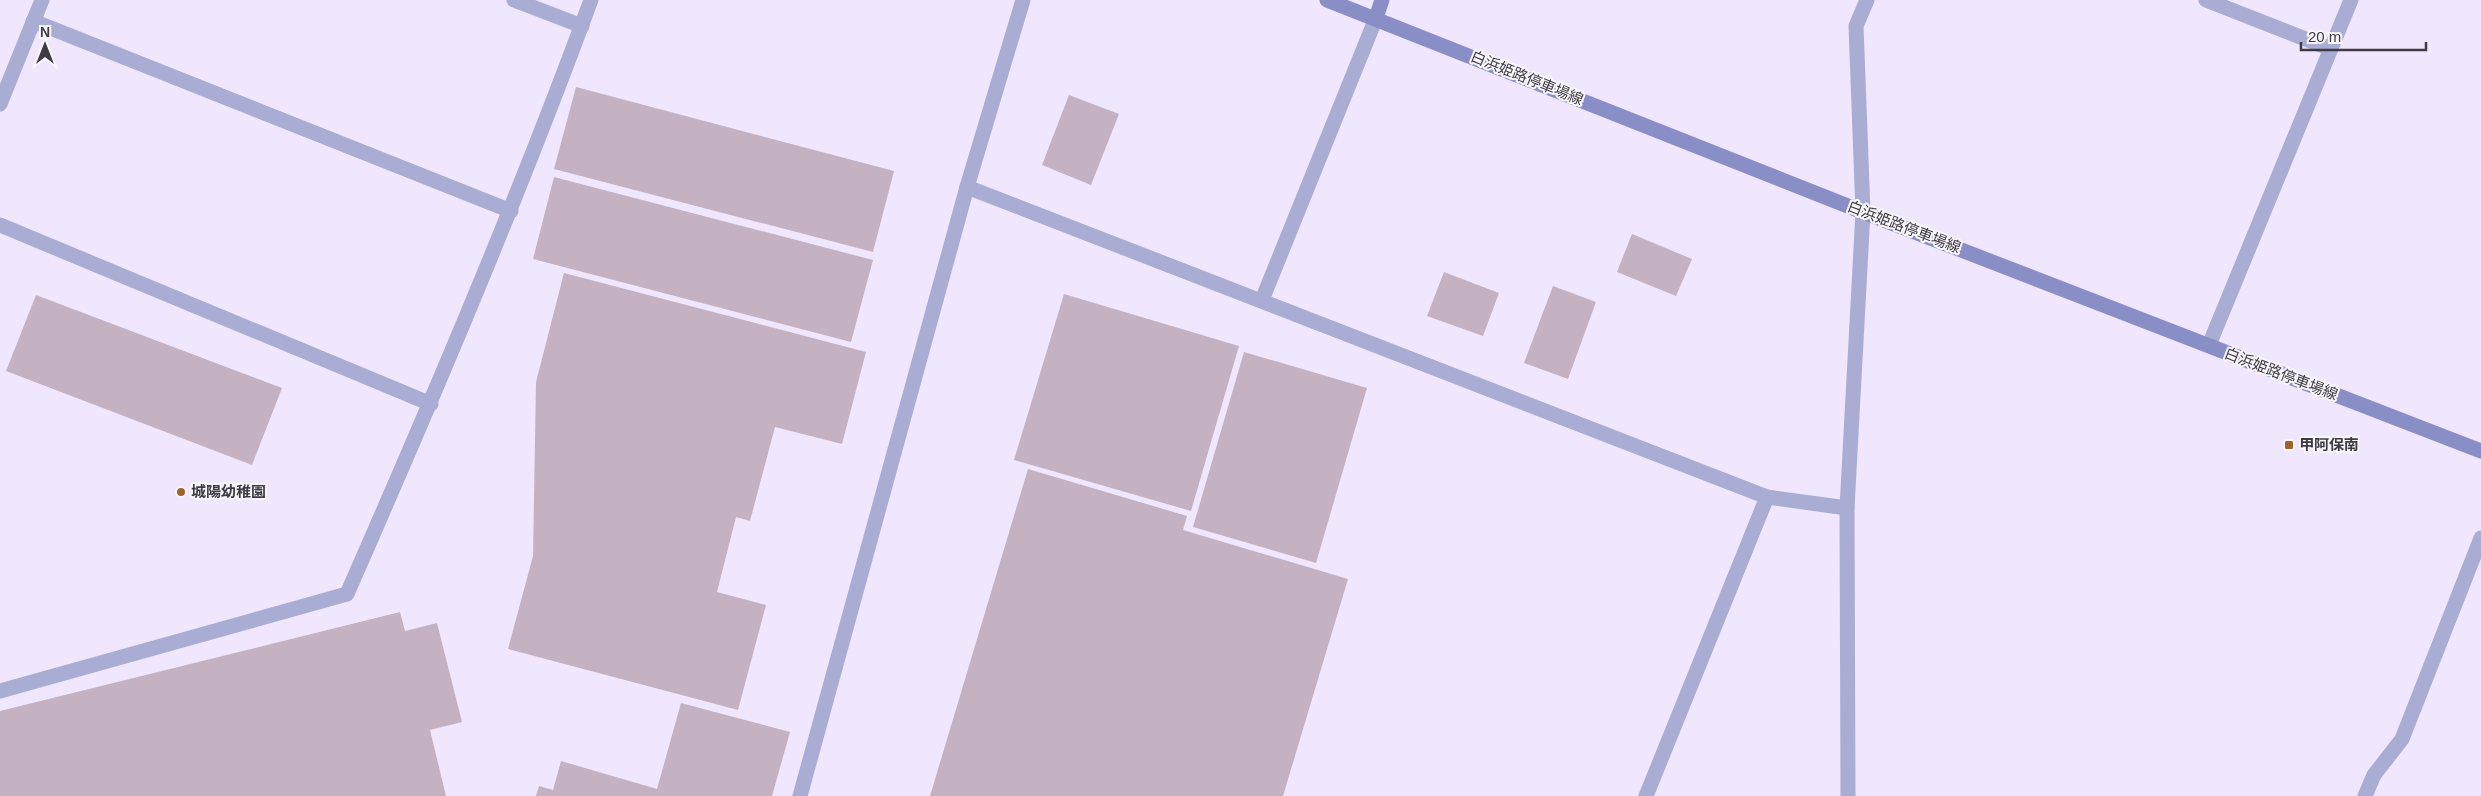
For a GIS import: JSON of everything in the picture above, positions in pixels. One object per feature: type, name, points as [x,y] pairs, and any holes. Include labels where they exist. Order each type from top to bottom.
[{"type":"main road","name":"白浜姫路停車場線","points":[[1328,0],[1863,212],[2481,451]]},
{"type":"main road","points":[[1376,18],[1382,0]]},
{"type":"street","points":[[0,104],[42,0]]},
{"type":"street","points":[[514,0],[582,26]]},
{"type":"street","points":[[0,692],[347,594],[431,404],[511,211],[592,0]]},
{"type":"street","points":[[800,796],[968,187],[1023,0]]},
{"type":"street","points":[[1848,796],[1847,508],[1863,212],[1856,26],[1867,0]]},
{"type":"street","points":[[2206,0],[2331,48]]},
{"type":"street","points":[[2209,345],[2351,0]]},
{"type":"street","points":[[1262,300],[1376,18]]},
{"type":"street","points":[[33,22],[511,211]]},
{"type":"street","points":[[968,187],[1767,497],[1847,508]]},
{"type":"street","points":[[0,225],[431,404]]},
{"type":"street","points":[[1646,796],[1767,497]]},
{"type":"street","points":[[2366,796],[2374,775],[2402,739],[2481,538]]},
{"type":"building","points":[[576,87],[894,171],[873,252],[554,169]]},
{"type":"building","points":[[1069,95],[1119,114],[1091,185],[1042,165]]},
{"type":"building","points":[[554,177],[873,260],[851,342],[533,259]]},
{"type":"building","points":[[1632,234],[1692,259],[1676,296],[1617,272]]},
{"type":"building","points":[[1444,272],[1499,293],[1483,336],[1427,316]]},
{"type":"building","points":[[564,273],[866,352],[842,444],[775,427],[750,521],[736,517],[717,592],[766,605],[738,710],[508,649],[533,556],[536,382]]},
{"type":"building","points":[[1553,286],[1596,302],[1568,379],[1524,363]]},
{"type":"building","points":[[1064,294],[1239,346],[1191,511],[1014,460]]},
{"type":"building","points":[[36,295],[282,388],[252,465],[6,371]]},
{"type":"building","points":[[1244,352],[1367,388],[1316,563],[1193,527]]},
{"type":"building","points":[[1028,469],[1187,516],[1183,530],[1348,579],[1283,796],[930,796]]},
{"type":"building","points":[[400,612],[405,631],[437,623],[462,722],[430,730],[446,796],[0,796],[0,711]]},
{"type":"building","points":[[681,703],[790,732],[772,796],[536,796],[539,786],[553,790],[561,761],[657,789]]},
{"type":"place","name":"甲阿保南","points":[[2289,445]]},
{"type":"place","name":"城陽幼稚園","points":[[181,492]]}]
